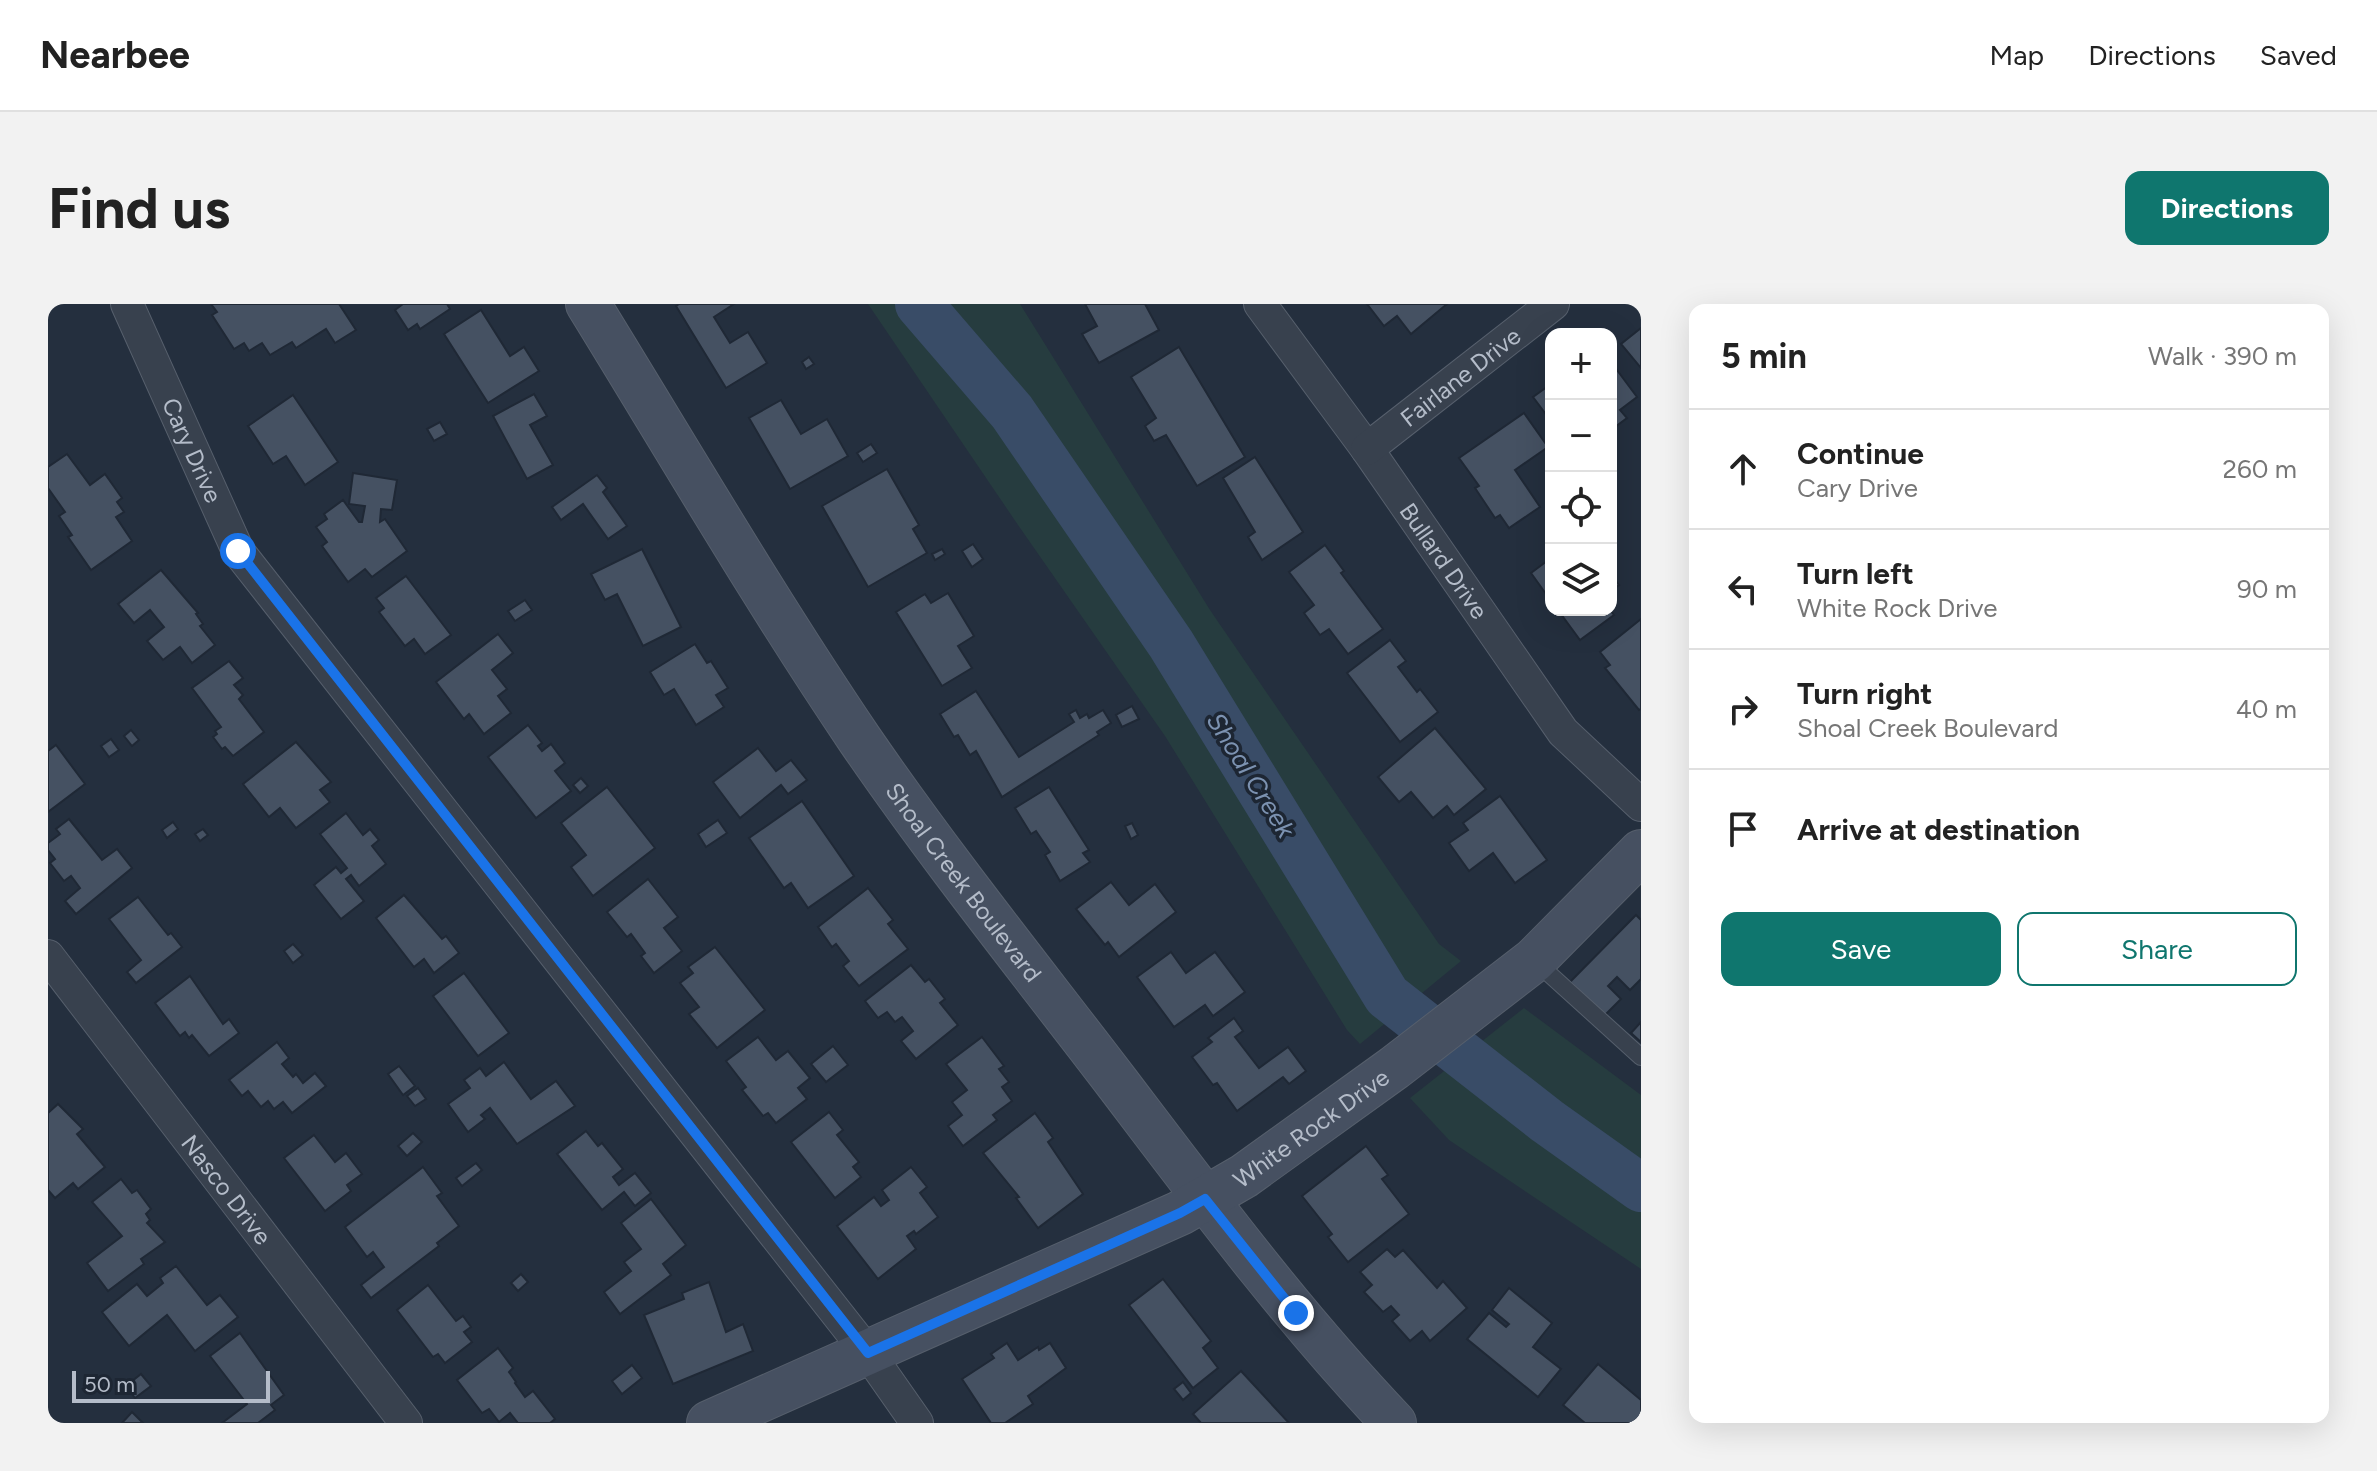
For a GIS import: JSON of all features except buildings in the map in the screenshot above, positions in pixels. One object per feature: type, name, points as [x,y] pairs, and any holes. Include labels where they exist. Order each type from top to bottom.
[{"type":"street","name":"Cary Drive","points":[[127,304],[238,551],[868,1353],[917,1423]]},
{"type":"street","name":"Shoal Creek Boulevard","points":[[588,304],[794,639],[927,833],[1205,1199],[1296,1313],[1394,1423]]},
{"type":"street","name":"Bullard Drive","points":[[1260,304],[1367,449],[1563,732],[1641,805]]},
{"type":"street","name":"Fairlane Drive","points":[[1367,449],[1553,304]]},
{"type":"street","name":"White Rock Drive","points":[[709,1423],[1180,1213],[1244,1176],[1394,1068],[1534,960],[1641,852]]},
{"type":"street","name":"Nasco Drive","points":[[48,956],[406,1423]]},
{"type":"lane","points":[[1534,960],[1641,1057]]},
{"type":"green space","points":[[868,304],[1020,304],[1210,610],[1439,944],[1461,961],[1360,1044],[1347,1030],[1165,736]]},
{"type":"green space","points":[[1524,1008],[1641,1095],[1641,1269],[1449,1140],[1410,1098]]},
{"type":"waterway","name":"Shoal Creek","points":[[919,304],[1012,412],[1171,644],[1387,996],[1547,1121],[1641,1188]]},
{"type":"route","points":[[238,551],[868,1353],[1205,1199],[1296,1313]]}]
